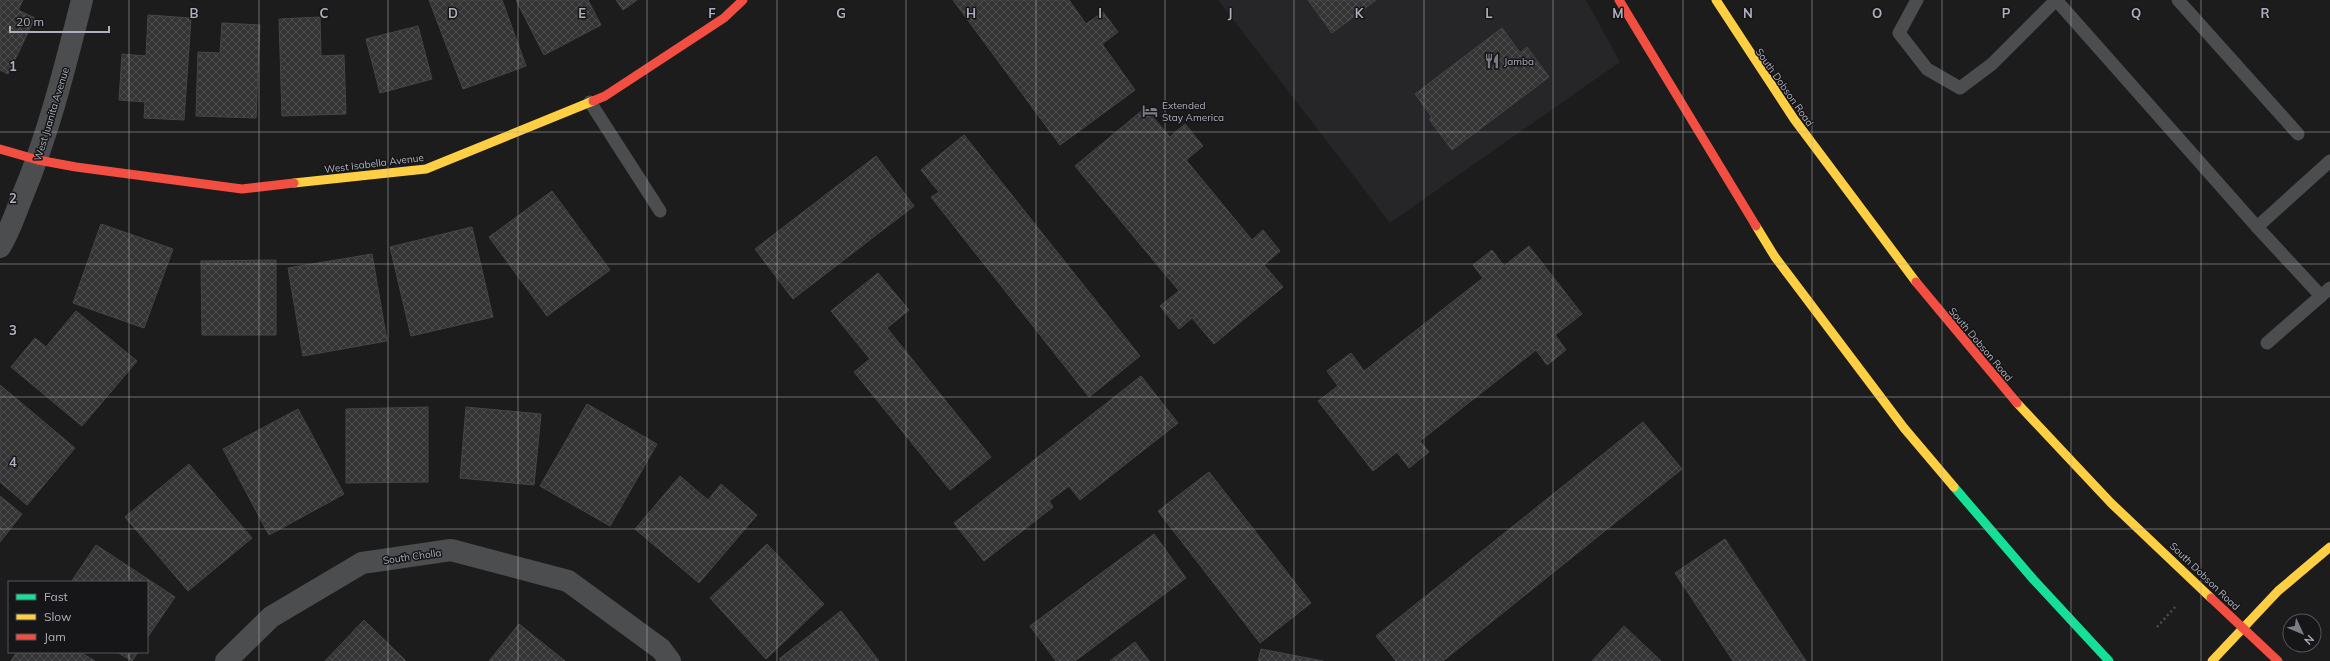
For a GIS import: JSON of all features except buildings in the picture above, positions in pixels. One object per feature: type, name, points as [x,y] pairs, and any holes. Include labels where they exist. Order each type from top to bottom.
[{"type":"main road","name":"West Isabella Avenue","points":[[0,149],[38,160],[242,189],[426,169],[605,96],[724,18],[743,0]]},
{"type":"main road","points":[[1619,0],[1693,125],[1775,257],[1904,428],[2027,573],[2109,661]]},
{"type":"main road","name":"South Dobson Road","points":[[1716,0],[1742,45],[1810,141],[1900,263],[1984,366],[2059,450],[2278,661]]},
{"type":"main road","points":[[2212,661],[2278,591],[2330,547]]},
{"type":"street","name":"West Juanita Avenue","points":[[0,247],[8,233],[38,160],[53,112],[82,0]]},
{"type":"street","name":"South Cholla","points":[[226,661],[270,618],[362,563],[451,550],[568,581],[661,649],[670,661]]},
{"type":"lane","points":[[1917,0],[1899,33],[1927,69],[1960,88],[1992,64],[2057,0],[2257,228],[2326,292],[2267,343]]},
{"type":"lane","points":[[2178,0],[2298,134]]},
{"type":"lane","points":[[590,102],[660,211]]},
{"type":"lane","points":[[2257,228],[2330,160]]},
{"type":"path","points":[[2157,627],[2181,602]]},
{"type":"shaded area","points":[[1218,0],[1586,0],[1620,62],[1390,223]]},
{"type":"traffic: fast","points":[[1954,487],[2033,579],[2109,661]]},
{"type":"traffic: slow","points":[[1716,0],[1794,119],[1916,282]]},
{"type":"traffic: slow","points":[[294,183],[426,169],[593,101]]},
{"type":"traffic: slow","points":[[1756,226],[1775,257],[1904,428],[1954,487]]},
{"type":"traffic: slow","points":[[2017,403],[2111,503],[2211,598]]},
{"type":"traffic: slow","points":[[2212,661],[2278,591],[2330,547]]},
{"type":"traffic: jam","points":[[593,101],[605,96],[724,18],[743,0]]},
{"type":"traffic: jam","points":[[1619,0],[1756,226]]},
{"type":"traffic: jam","points":[[0,149],[38,160],[76,167],[242,189],[294,183]]},
{"type":"traffic: jam","points":[[1916,282],[2017,403]]},
{"type":"traffic: jam","points":[[2211,598],[2278,661]]},
{"type":"place","name":"Jamba","points":[[1492,61]]},
{"type":"place","name":"Extended Stay America","points":[[1150,111]]}]
